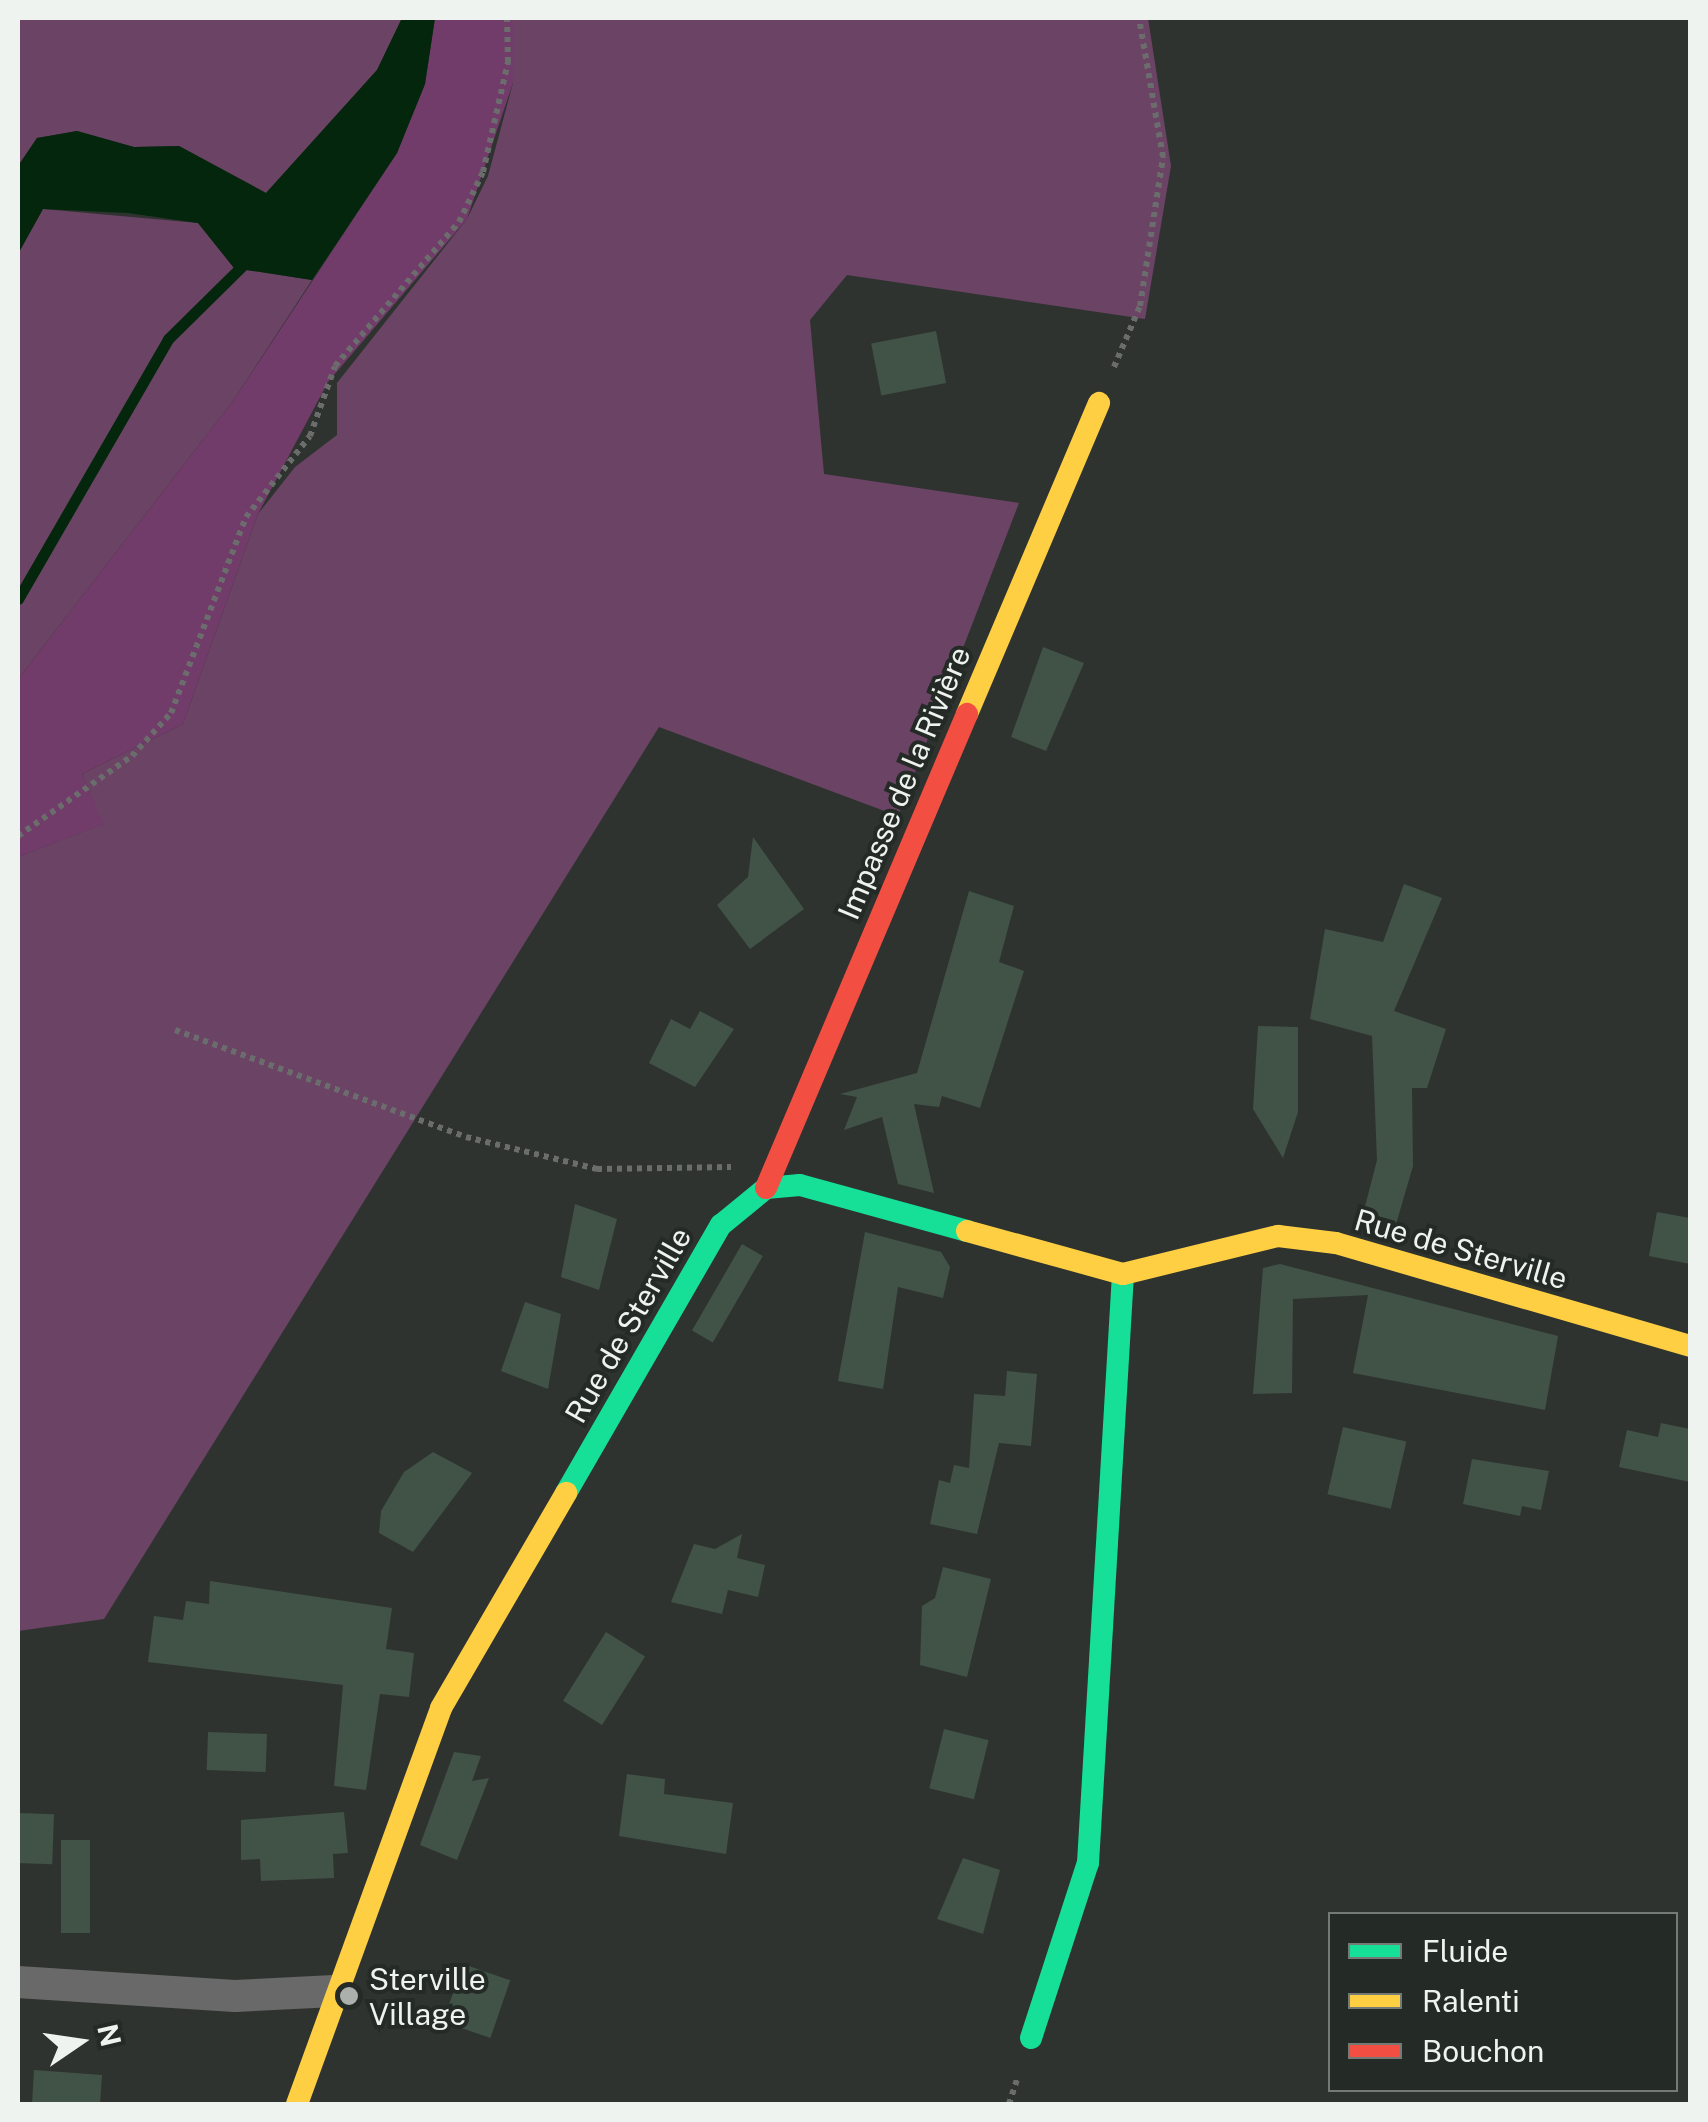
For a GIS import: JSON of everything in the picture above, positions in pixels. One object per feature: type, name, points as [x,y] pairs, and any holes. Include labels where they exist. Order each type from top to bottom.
[{"type":"street","name":"Impasse de la Rivière","points":[[766,1188],[1099,403]]},
{"type":"street","points":[[766,1188],[800,1185],[1122,1274],[1088,1863],[1031,2038]]},
{"type":"street","name":"Rue de Sterville","points":[[296,2104],[440,1708],[721,1225],[766,1188]]},
{"type":"street","name":"Rue de Sterville","points":[[1122,1274],[1207,1247],[1317,1241],[1690,1346]]},
{"type":"street","points":[[18,1982],[235,1996],[334,1991]]},
{"type":"path","points":[[18,836],[132,756],[171,713],[246,517],[310,436],[336,366],[467,205],[508,62],[508,18]]},
{"type":"path","points":[[1099,403],[1140,306],[1163,157],[1139,18]]},
{"type":"path","points":[[175,1030],[466,1137],[597,1169],[723,1162],[766,1188]]},
{"type":"shaded area","points":[[18,18],[402,18],[377,70],[266,193],[179,146],[134,147],[77,131],[37,138],[18,166]]},
{"type":"shaded area","points":[[402,18],[435,18],[425,84],[397,153],[312,280],[234,268],[198,223],[128,213],[43,209],[18,254],[18,166],[37,138],[77,131],[134,147],[179,146],[266,193],[377,70]]},
{"type":"shaded area","points":[[435,18],[513,18],[513,83],[467,219],[328,382],[258,514],[183,724],[82,774],[104,824],[18,857],[18,679],[233,401],[397,153],[425,84]]},
{"type":"shaded area","points":[[513,18],[1148,18],[1171,166],[1145,319],[847,275],[810,320],[824,474],[1019,503],[898,816],[659,727],[104,1619],[18,1631],[18,857],[103,824],[82,774],[183,724],[258,514],[295,467],[337,435],[337,383],[467,219],[488,176],[513,83]]},
{"type":"shaded area","points":[[43,209],[198,223],[234,268],[312,280],[233,401],[18,679],[18,254]]},
{"type":"building","points":[[936,331],[946,383],[881,396],[871,344]]},
{"type":"building","points":[[1043,647],[1084,663],[1046,751],[1011,737]]},
{"type":"building","points":[[753,837],[804,909],[750,949],[717,905],[748,877]]},
{"type":"building","points":[[1404,884],[1442,898],[1394,1011],[1446,1029],[1427,1088],[1412,1088],[1413,1166],[1394,1231],[1361,1222],[1377,1160],[1372,1036],[1310,1019],[1325,929],[1383,942]]},
{"type":"building","points":[[969,891],[1014,906],[999,962],[1024,971],[980,1108],[942,1096],[939,1107],[914,1104],[934,1193],[898,1184],[882,1117],[844,1130],[857,1097],[840,1094],[917,1073]]},
{"type":"building","points":[[700,1011],[734,1029],[695,1087],[649,1063],[671,1019],[690,1029]]},
{"type":"building","points":[[1258,1026],[1298,1027],[1298,1112],[1283,1158],[1253,1109]]},
{"type":"building","points":[[575,1204],[617,1219],[599,1290],[561,1277]]},
{"type":"building","points":[[1657,1212],[1690,1218],[1690,1264],[1649,1256]]},
{"type":"building","points":[[865,1232],[941,1252],[950,1267],[943,1298],[898,1287],[883,1389],[838,1381]]},
{"type":"building","points":[[742,1244],[763,1256],[713,1343],[692,1331]]},
{"type":"building","points":[[1280,1264],[1558,1336],[1545,1410],[1353,1373],[1368,1295],[1293,1299],[1292,1393],[1253,1394],[1263,1268]]},
{"type":"building","points":[[525,1302],[561,1314],[548,1389],[501,1371]]},
{"type":"building","points":[[1007,1371],[1037,1374],[1031,1446],[999,1443],[977,1534],[930,1524],[939,1480],[950,1483],[954,1465],[969,1468],[974,1394],[1005,1396]]},
{"type":"building","points":[[1661,1423],[1690,1429],[1690,1482],[1619,1467],[1627,1430],[1658,1437]]},
{"type":"building","points":[[1343,1427],[1406,1442],[1391,1509],[1327,1494]]},
{"type":"building","points":[[433,1452],[472,1473],[413,1552],[379,1533],[381,1511],[404,1472]]},
{"type":"building","points":[[1472,1459],[1549,1471],[1541,1510],[1522,1506],[1520,1516],[1463,1504]]},
{"type":"building","points":[[742,1534],[737,1558],[765,1565],[758,1597],[728,1590],[722,1614],[671,1602],[694,1544],[715,1549]]},
{"type":"building","points":[[943,1567],[991,1579],[967,1677],[920,1665],[922,1606],[935,1598]]},
{"type":"building","points":[[210,1581],[392,1608],[386,1649],[414,1653],[409,1697],[380,1694],[366,1790],[334,1786],[343,1685],[148,1662],[154,1616],[183,1620],[186,1601],[209,1604]]},
{"type":"building","points":[[606,1632],[645,1656],[602,1725],[563,1701]]},
{"type":"building","points":[[944,1729],[989,1740],[974,1799],[929,1788]]},
{"type":"building","points":[[208,1732],[267,1734],[266,1772],[207,1770]]},
{"type":"building","points":[[454,1752],[481,1756],[472,1781],[489,1778],[457,1860],[420,1845]]},
{"type":"building","points":[[627,1774],[665,1779],[664,1794],[733,1803],[726,1854],[619,1836]]},
{"type":"building","points":[[344,1812],[348,1853],[333,1854],[334,1878],[261,1881],[260,1859],[241,1860],[241,1820]]},
{"type":"building","points":[[18,1813],[54,1814],[52,1864],[18,1863]]},
{"type":"building","points":[[61,1840],[90,1840],[90,1933],[61,1933]]},
{"type":"building","points":[[963,1858],[1000,1870],[983,1934],[937,1919]]},
{"type":"building","points":[[463,1964],[510,1980],[490,2038],[443,2022]]},
{"type":"building","points":[[34,2070],[102,2075],[100,2104],[32,2104]]},
{"type":"waterway","points":[[18,599],[168,339],[250,258]]},
{"type":"traffic: fast","points":[[566,1493],[721,1225],[766,1188],[800,1185],[967,1231]]},
{"type":"traffic: fast","points":[[1031,2038],[1088,1863],[1123,1274]]},
{"type":"traffic: slow","points":[[967,714],[1099,403]]},
{"type":"traffic: slow","points":[[967,1231],[1123,1274],[1278,1236],[1336,1243],[1690,1346]]},
{"type":"traffic: slow","points":[[297,2104],[441,1708],[566,1493]]},
{"type":"traffic: jam","points":[[766,1188],[967,714]]},
{"type":"place","name":"Sterville Village","points":[[349,1996]]}]
